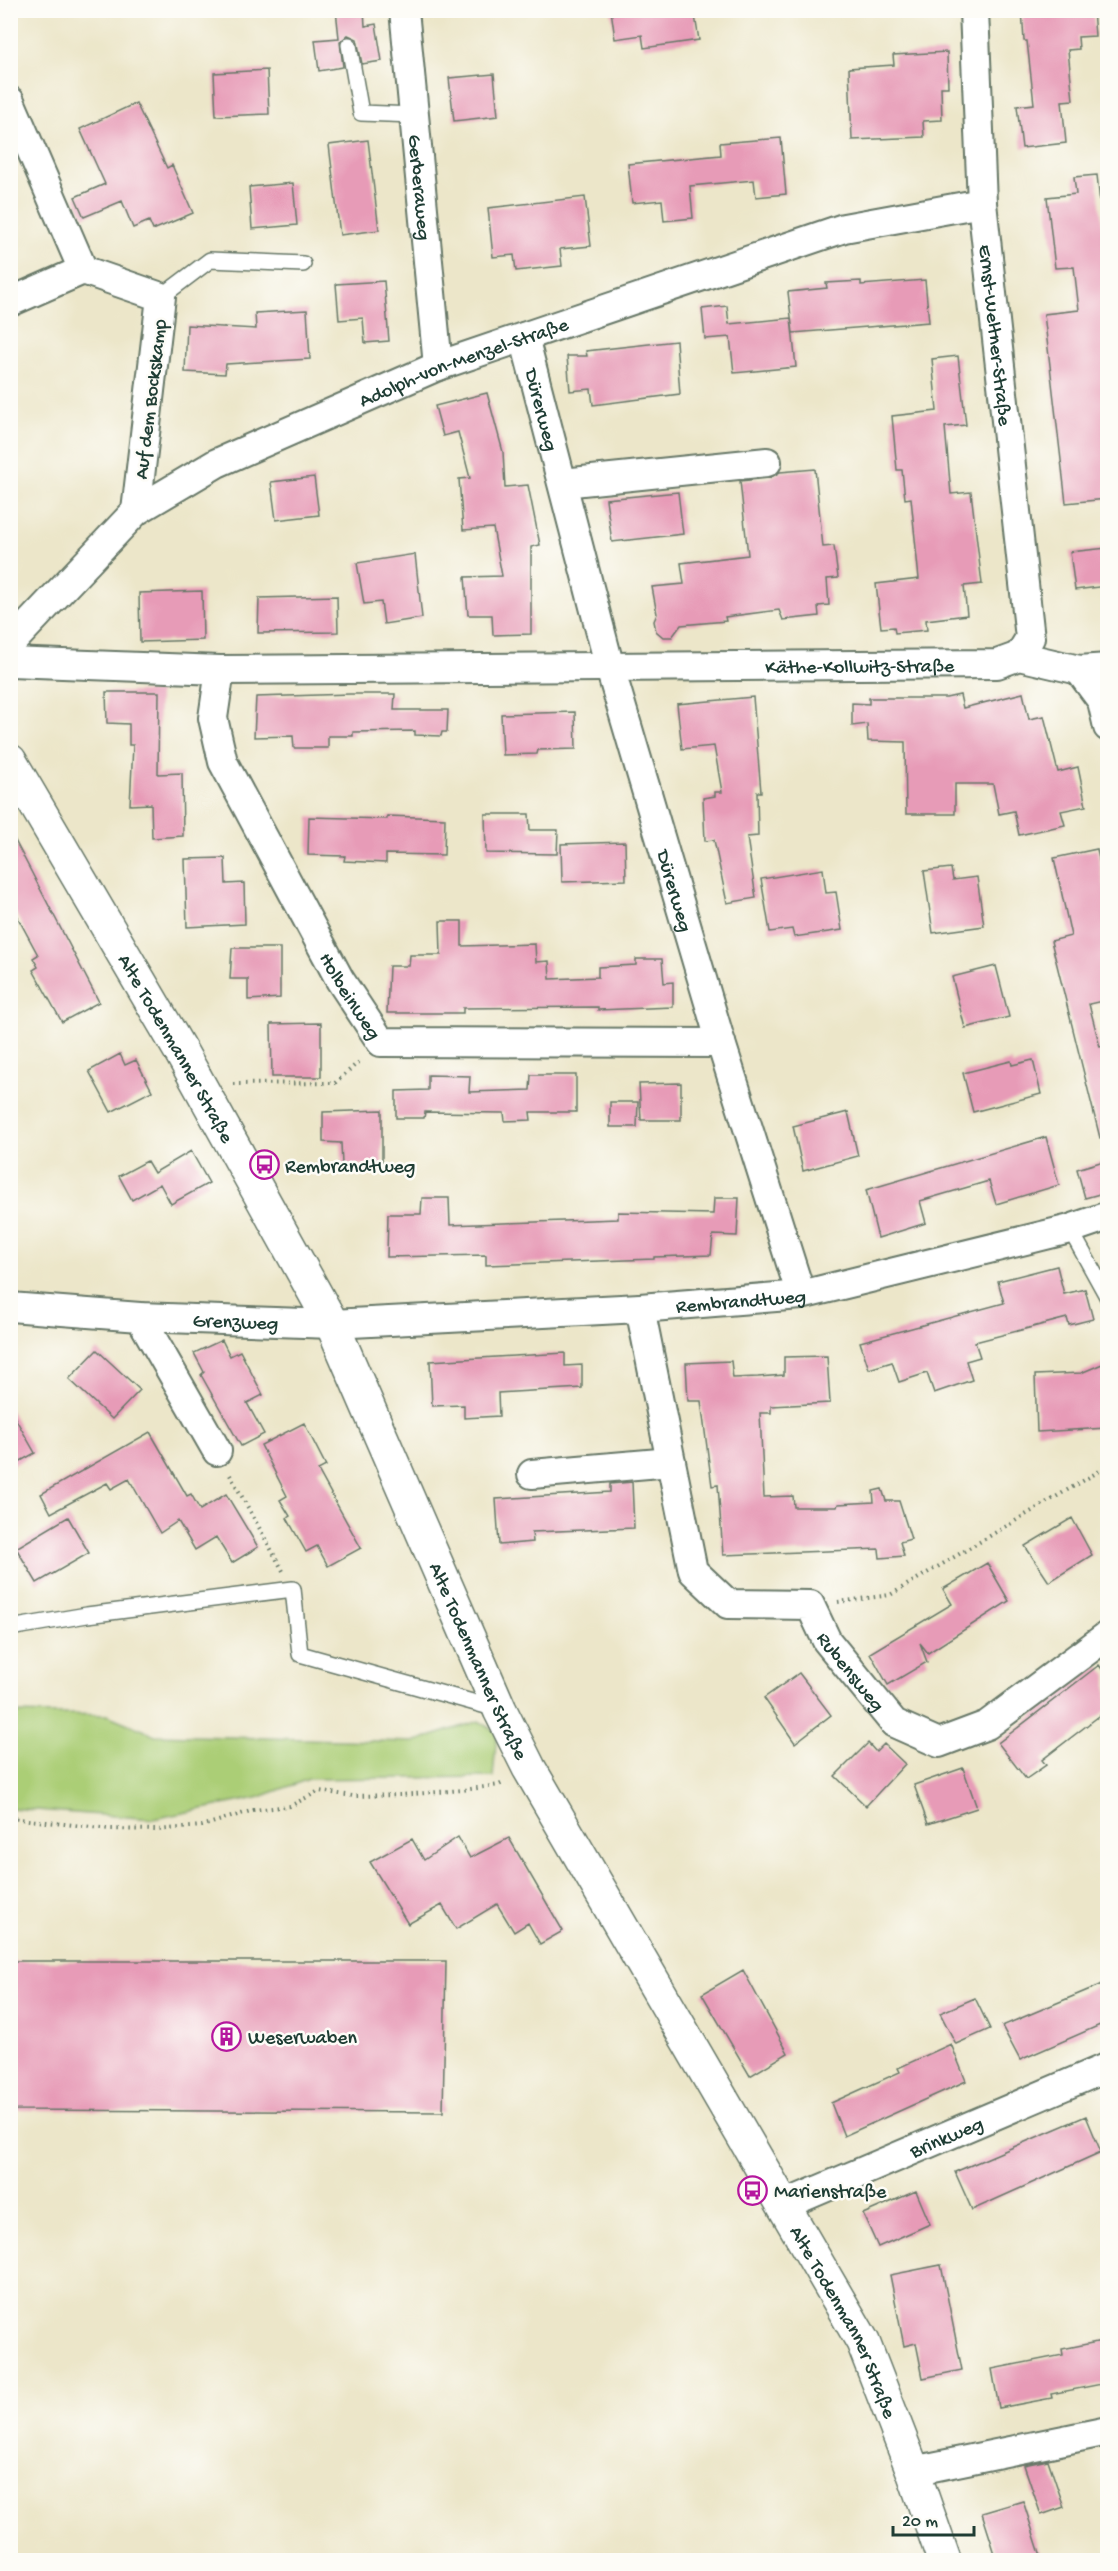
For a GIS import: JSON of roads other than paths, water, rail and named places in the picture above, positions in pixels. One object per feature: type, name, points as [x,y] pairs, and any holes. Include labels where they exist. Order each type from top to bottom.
[{"type":"street","name":"Gerberaweg","points":[[404,10],[438,366]]},
{"type":"street","name":"Ernst-Weltner-Straße","points":[[974,10],[982,203],[1030,638],[1019,656]]},
{"type":"street","points":[[10,101],[83,270],[10,302]]},
{"type":"street","name":"Adolph-von-Menzel-Straße","points":[[10,644],[136,511],[217,463],[438,366],[844,228],[982,203]]},
{"type":"street","name":"Auf dem Bockskamp","points":[[83,270],[161,297],[136,511]]},
{"type":"street","name":"Dürerweg","points":[[524,337],[609,668],[721,1043],[801,1295]]},
{"type":"street","points":[[563,483],[767,462]]},
{"type":"street","name":"Käthe-Kollwitz-Straße","points":[[609,668],[997,664],[1019,656],[1079,670],[1107,668]]},
{"type":"street","points":[[10,662],[220,670],[609,668]]},
{"type":"street","name":"Holbeinweg","points":[[220,670],[213,718],[223,762],[340,980],[381,1042],[721,1043]]},
{"type":"street","points":[[1079,670],[1106,707]]},
{"type":"street","name":"Alte Todenmanner Straße","points":[[10,760],[204,1093],[332,1324],[500,1710],[529,1768],[862,2342],[913,2471],[944,2560]]},
{"type":"street","name":"Rembrandtweg","points":[[332,1324],[640,1308],[801,1295],[1070,1229],[1107,1216]]},
{"type":"street","name":"Grenzweg","points":[[10,1308],[140,1317],[332,1324]]},
{"type":"street","name":"Rubensweg","points":[[640,1308],[693,1570],[728,1604],[810,1605],[827,1641],[894,1723],[939,1743],[987,1725],[1107,1635]]},
{"type":"street","points":[[140,1317],[217,1451]]},
{"type":"street","points":[[532,1474],[671,1462]]},
{"type":"street","name":"Brinkweg","points":[[784,2205],[1107,2067]]},
{"type":"street","points":[[913,2471],[1107,2430]]},
{"type":"lane","points":[[349,45],[361,113],[414,114]]},
{"type":"lane","points":[[161,297],[210,260],[303,264]]},
{"type":"lane","points":[[1070,1229],[1107,1298]]},
{"type":"lane","points":[[10,1628],[293,1589],[300,1654],[500,1710]]},
{"type":"place","name":"Rembrandtweg","points":[[264,1165]]},
{"type":"place","name":"Weserwaben","points":[[227,2036]]},
{"type":"place","name":"Marienstraße","points":[[753,2190]]}]
